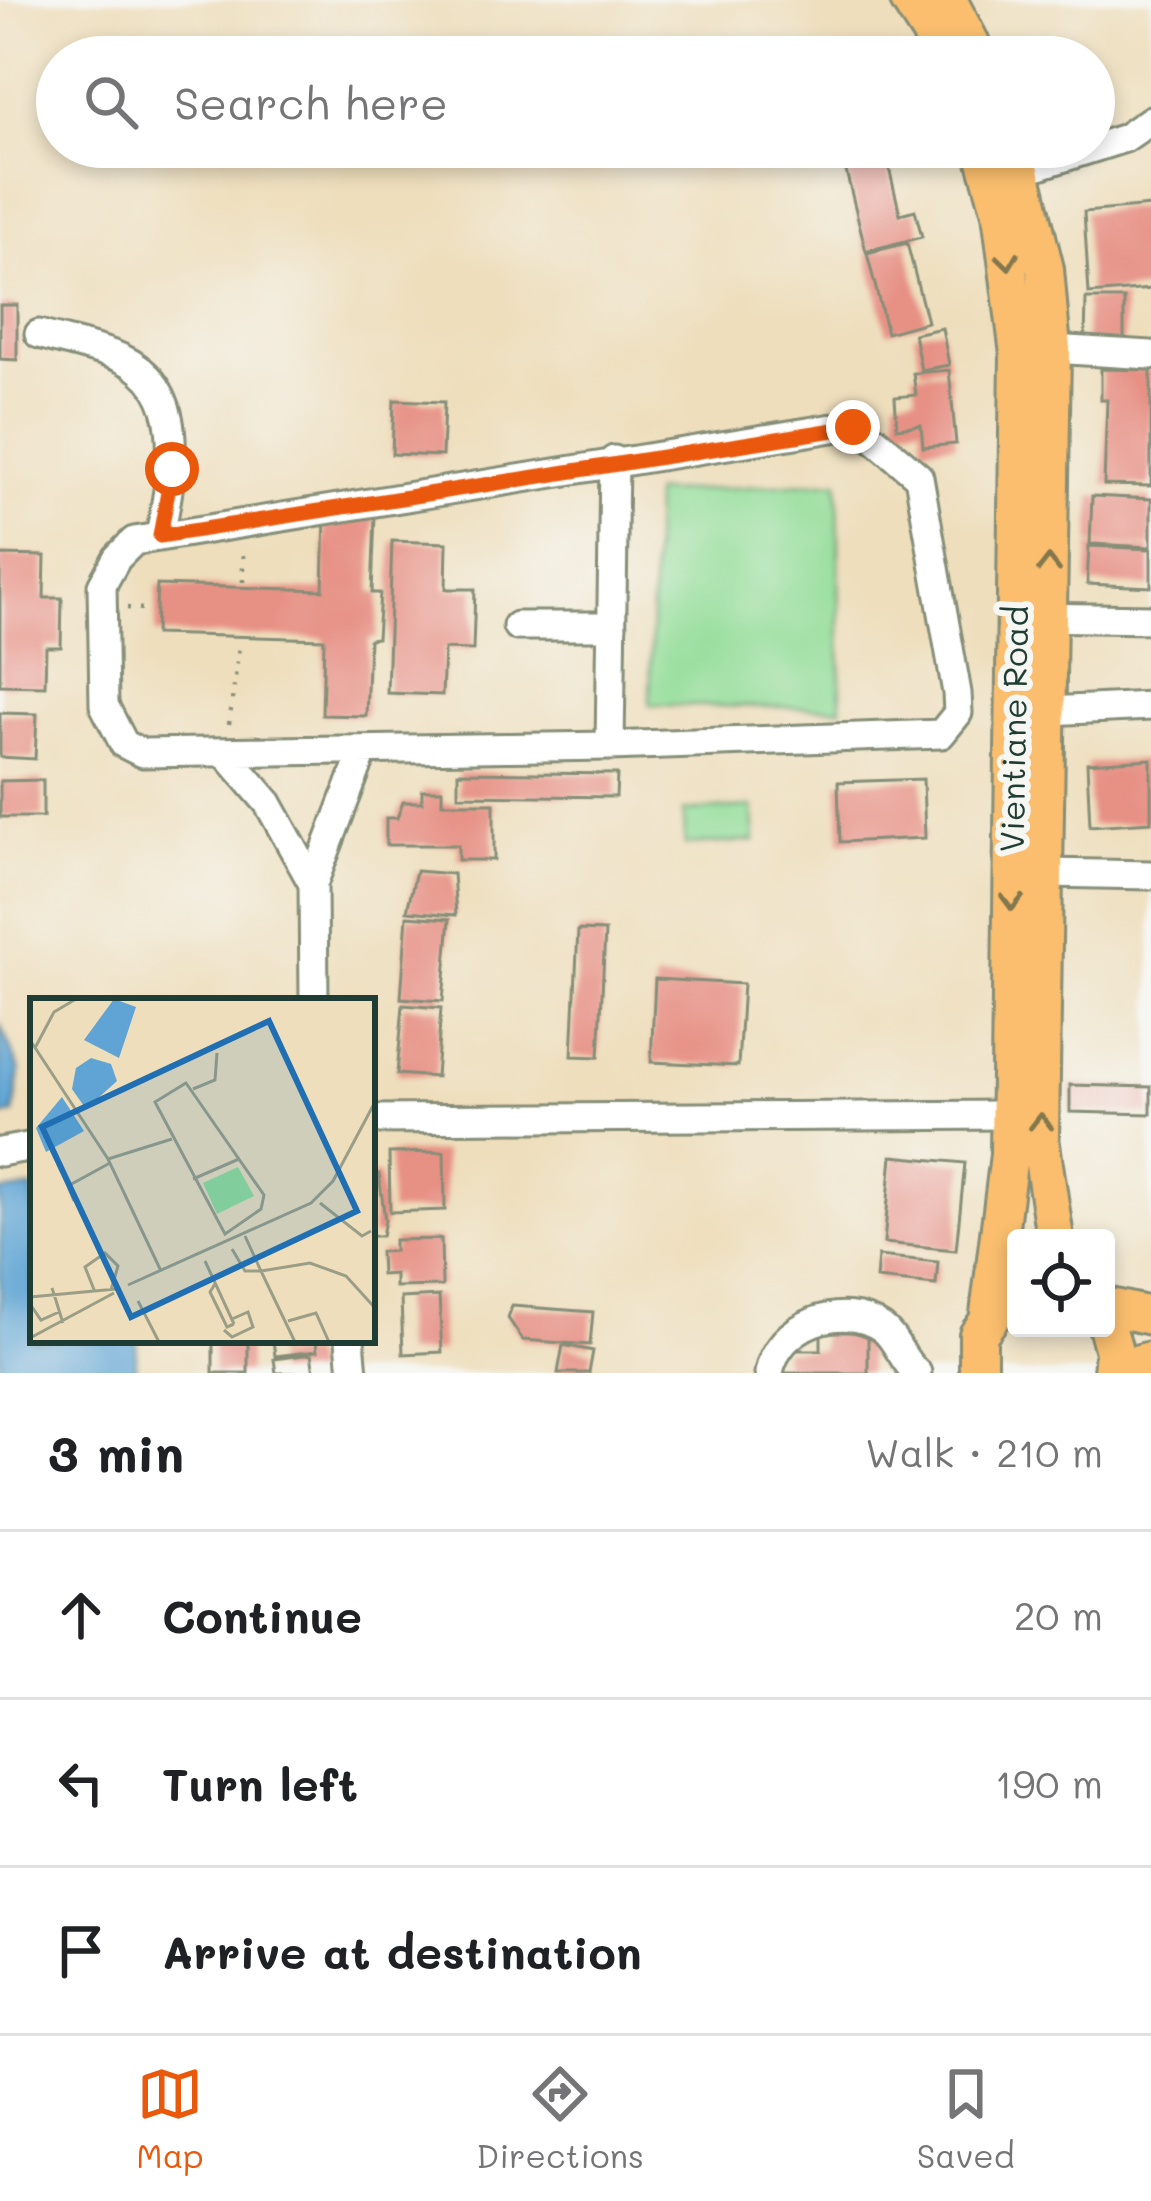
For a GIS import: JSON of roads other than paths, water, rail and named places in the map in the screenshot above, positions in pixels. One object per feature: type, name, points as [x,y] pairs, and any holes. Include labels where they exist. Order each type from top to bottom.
[{"type":"main road","points":[[909,0],[932,36]]},
{"type":"main road","points":[[948,0],[967,36]]},
{"type":"main road","name":"Vientiane Road","points":[[978,1373],[978,1335],[1002,1303],[1000,1246],[1033,617],[1019,354],[1001,213],[988,168]]},
{"type":"main road","points":[[1022,168],[1045,269],[1052,349],[1033,617],[1048,711],[1040,1138],[1054,1229]]},
{"type":"main road","points":[[1115,1308],[1151,1316]]},
{"type":"main road","points":[[1108,1337],[1112,1371],[1151,1360]]},
{"type":"street","points":[[1115,140],[1151,119]]},
{"type":"street","points":[[39,334],[121,358],[149,376],[167,405],[172,469],[160,536]]},
{"type":"street","points":[[1052,349],[1151,355]]},
{"type":"street","points":[[853,427],[904,458],[920,477],[958,713],[941,734],[610,746],[226,754],[142,753],[124,743],[104,705],[102,586],[117,558],[134,541],[614,460],[853,427]]},
{"type":"street","points":[[610,746],[614,460]]},
{"type":"street","points":[[1033,617],[1151,620]]},
{"type":"street","points":[[517,626],[612,626]]},
{"type":"street","points":[[1048,711],[1151,706]]},
{"type":"street","points":[[314,998],[313,884],[363,752]]},
{"type":"street","points":[[226,754],[268,803],[313,884]]},
{"type":"street","points":[[1046,873],[1151,875]]},
{"type":"street","points":[[375,1119],[1009,1115]]},
{"type":"street","points":[[0,1152],[30,1147]]},
{"type":"street","points":[[769,1373],[774,1351],[792,1333],[823,1318],[868,1320],[888,1332],[917,1373]]},
{"type":"street","points":[[350,1343],[353,1373]]},
{"type":"water","points":[[0,1024],[20,1071],[14,1114],[0,1117]]},
{"type":"water","points":[[30,1188],[30,1343],[137,1343],[135,1373],[0,1373],[0,1192]]}]
